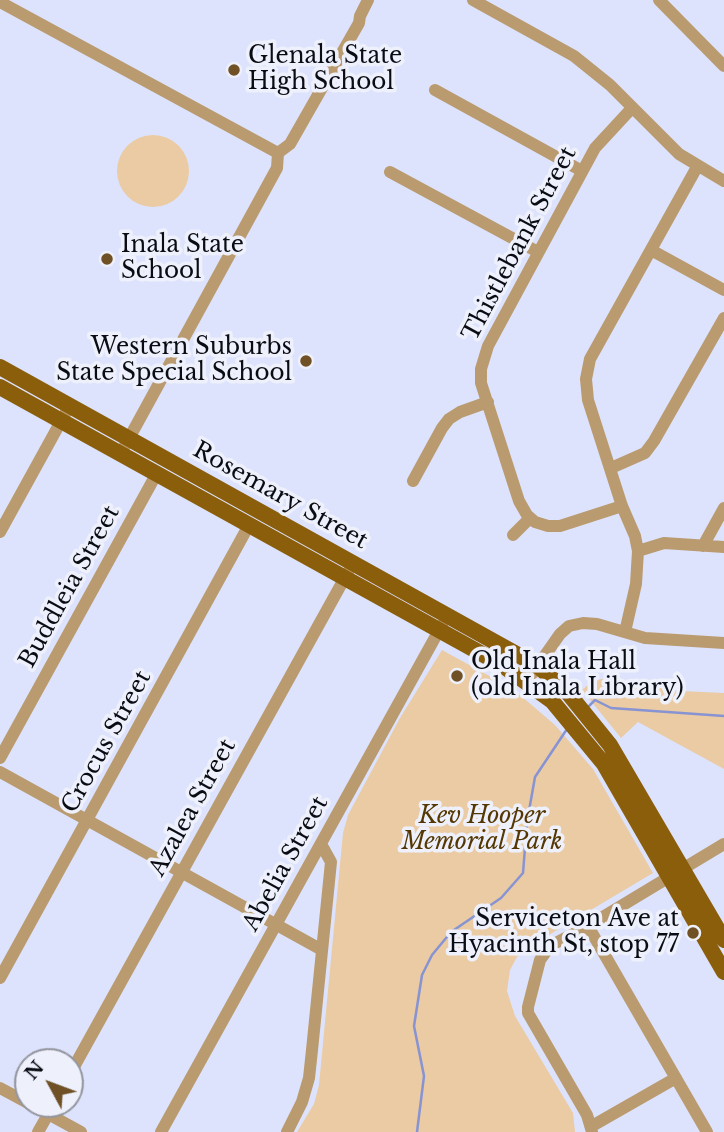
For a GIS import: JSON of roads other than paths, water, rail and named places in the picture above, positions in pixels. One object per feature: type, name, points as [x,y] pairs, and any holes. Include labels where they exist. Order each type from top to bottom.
[{"type":"main road","name":"Rosemary Street","points":[[0,367],[538,666],[573,711]]},
{"type":"main road","name":"Rosemary Street","points":[[0,387],[502,665],[552,701],[573,711]]},
{"type":"main road","points":[[573,711],[625,768],[724,972]]},
{"type":"main road","points":[[677,873],[724,940]]},
{"type":"street","points":[[121,453],[277,168],[278,153],[290,144],[359,23],[368,0]]},
{"type":"street","points":[[359,23],[366,19],[376,0]]},
{"type":"street","points":[[659,0],[724,66]]},
{"type":"street","points":[[476,1],[594,70],[665,141],[697,167],[724,181]]},
{"type":"street","points":[[0,2],[278,153]]},
{"type":"street","points":[[435,90],[582,171]]},
{"type":"street","name":"Thistlebank Street","points":[[530,518],[519,501],[481,383],[483,356],[582,171],[604,137],[632,108]]},
{"type":"street","points":[[625,632],[636,584],[638,551],[588,400],[586,379],[590,359],[697,167]]},
{"type":"street","points":[[390,172],[538,252]]},
{"type":"street","points":[[651,250],[724,290]]},
{"type":"street","points":[[611,468],[645,453],[724,318]]},
{"type":"street","points":[[413,481],[449,419],[488,402]]},
{"type":"street","points":[[0,532],[70,405]]},
{"type":"street","name":"Buddleia Street","points":[[0,758],[157,473]]},
{"type":"street","points":[[513,535],[530,518],[548,526],[560,526],[622,506]]},
{"type":"street","points":[[703,546],[724,508]]},
{"type":"street","name":"Crocus Street","points":[[0,978],[249,526]]},
{"type":"street","points":[[638,551],[664,544],[724,547]]},
{"type":"street","name":"Azalea Street","points":[[84,1049],[353,563]]},
{"type":"street","name":"Abelia Street","points":[[162,1132],[447,615]]},
{"type":"street","points":[[527,681],[560,634],[569,626],[583,623],[597,624],[645,638],[724,643]]},
{"type":"street","points":[[0,772],[322,950]]},
{"type":"street","points":[[287,1132],[302,1102],[309,1078],[331,863],[321,844]]},
{"type":"street","points":[[676,1078],[592,1129],[530,1018],[528,1007],[544,952],[550,946],[724,844]]},
{"type":"street","points":[[312,859],[330,873]]},
{"type":"street","points":[[588,926],[707,1132]]},
{"type":"street","points":[[62,1118],[80,1132]]},
{"type":"waterway","points":[[589,706],[595,700],[611,708],[724,716]]},
{"type":"waterway","points":[[417,1132],[424,1076],[414,1026],[422,975],[432,955],[451,932],[501,898],[523,873],[527,822],[535,777],[567,729]]},
{"type":"place","name":"Glenala State High School","points":[[234,70]]},
{"type":"place","name":"Inala State School","points":[[107,259]]},
{"type":"place","name":"Western Suburbs State Special School","points":[[306,361]]},
{"type":"place","name":"Old Inala Hall (old Inala Library)","points":[[457,676]]},
{"type":"place","name":"Serviceton Ave at Hyacinth St, stop 77","points":[[693,933]]},
{"type":"park label","name":"Kev Hooper Memorial Park","points":[[482,830]]}]
